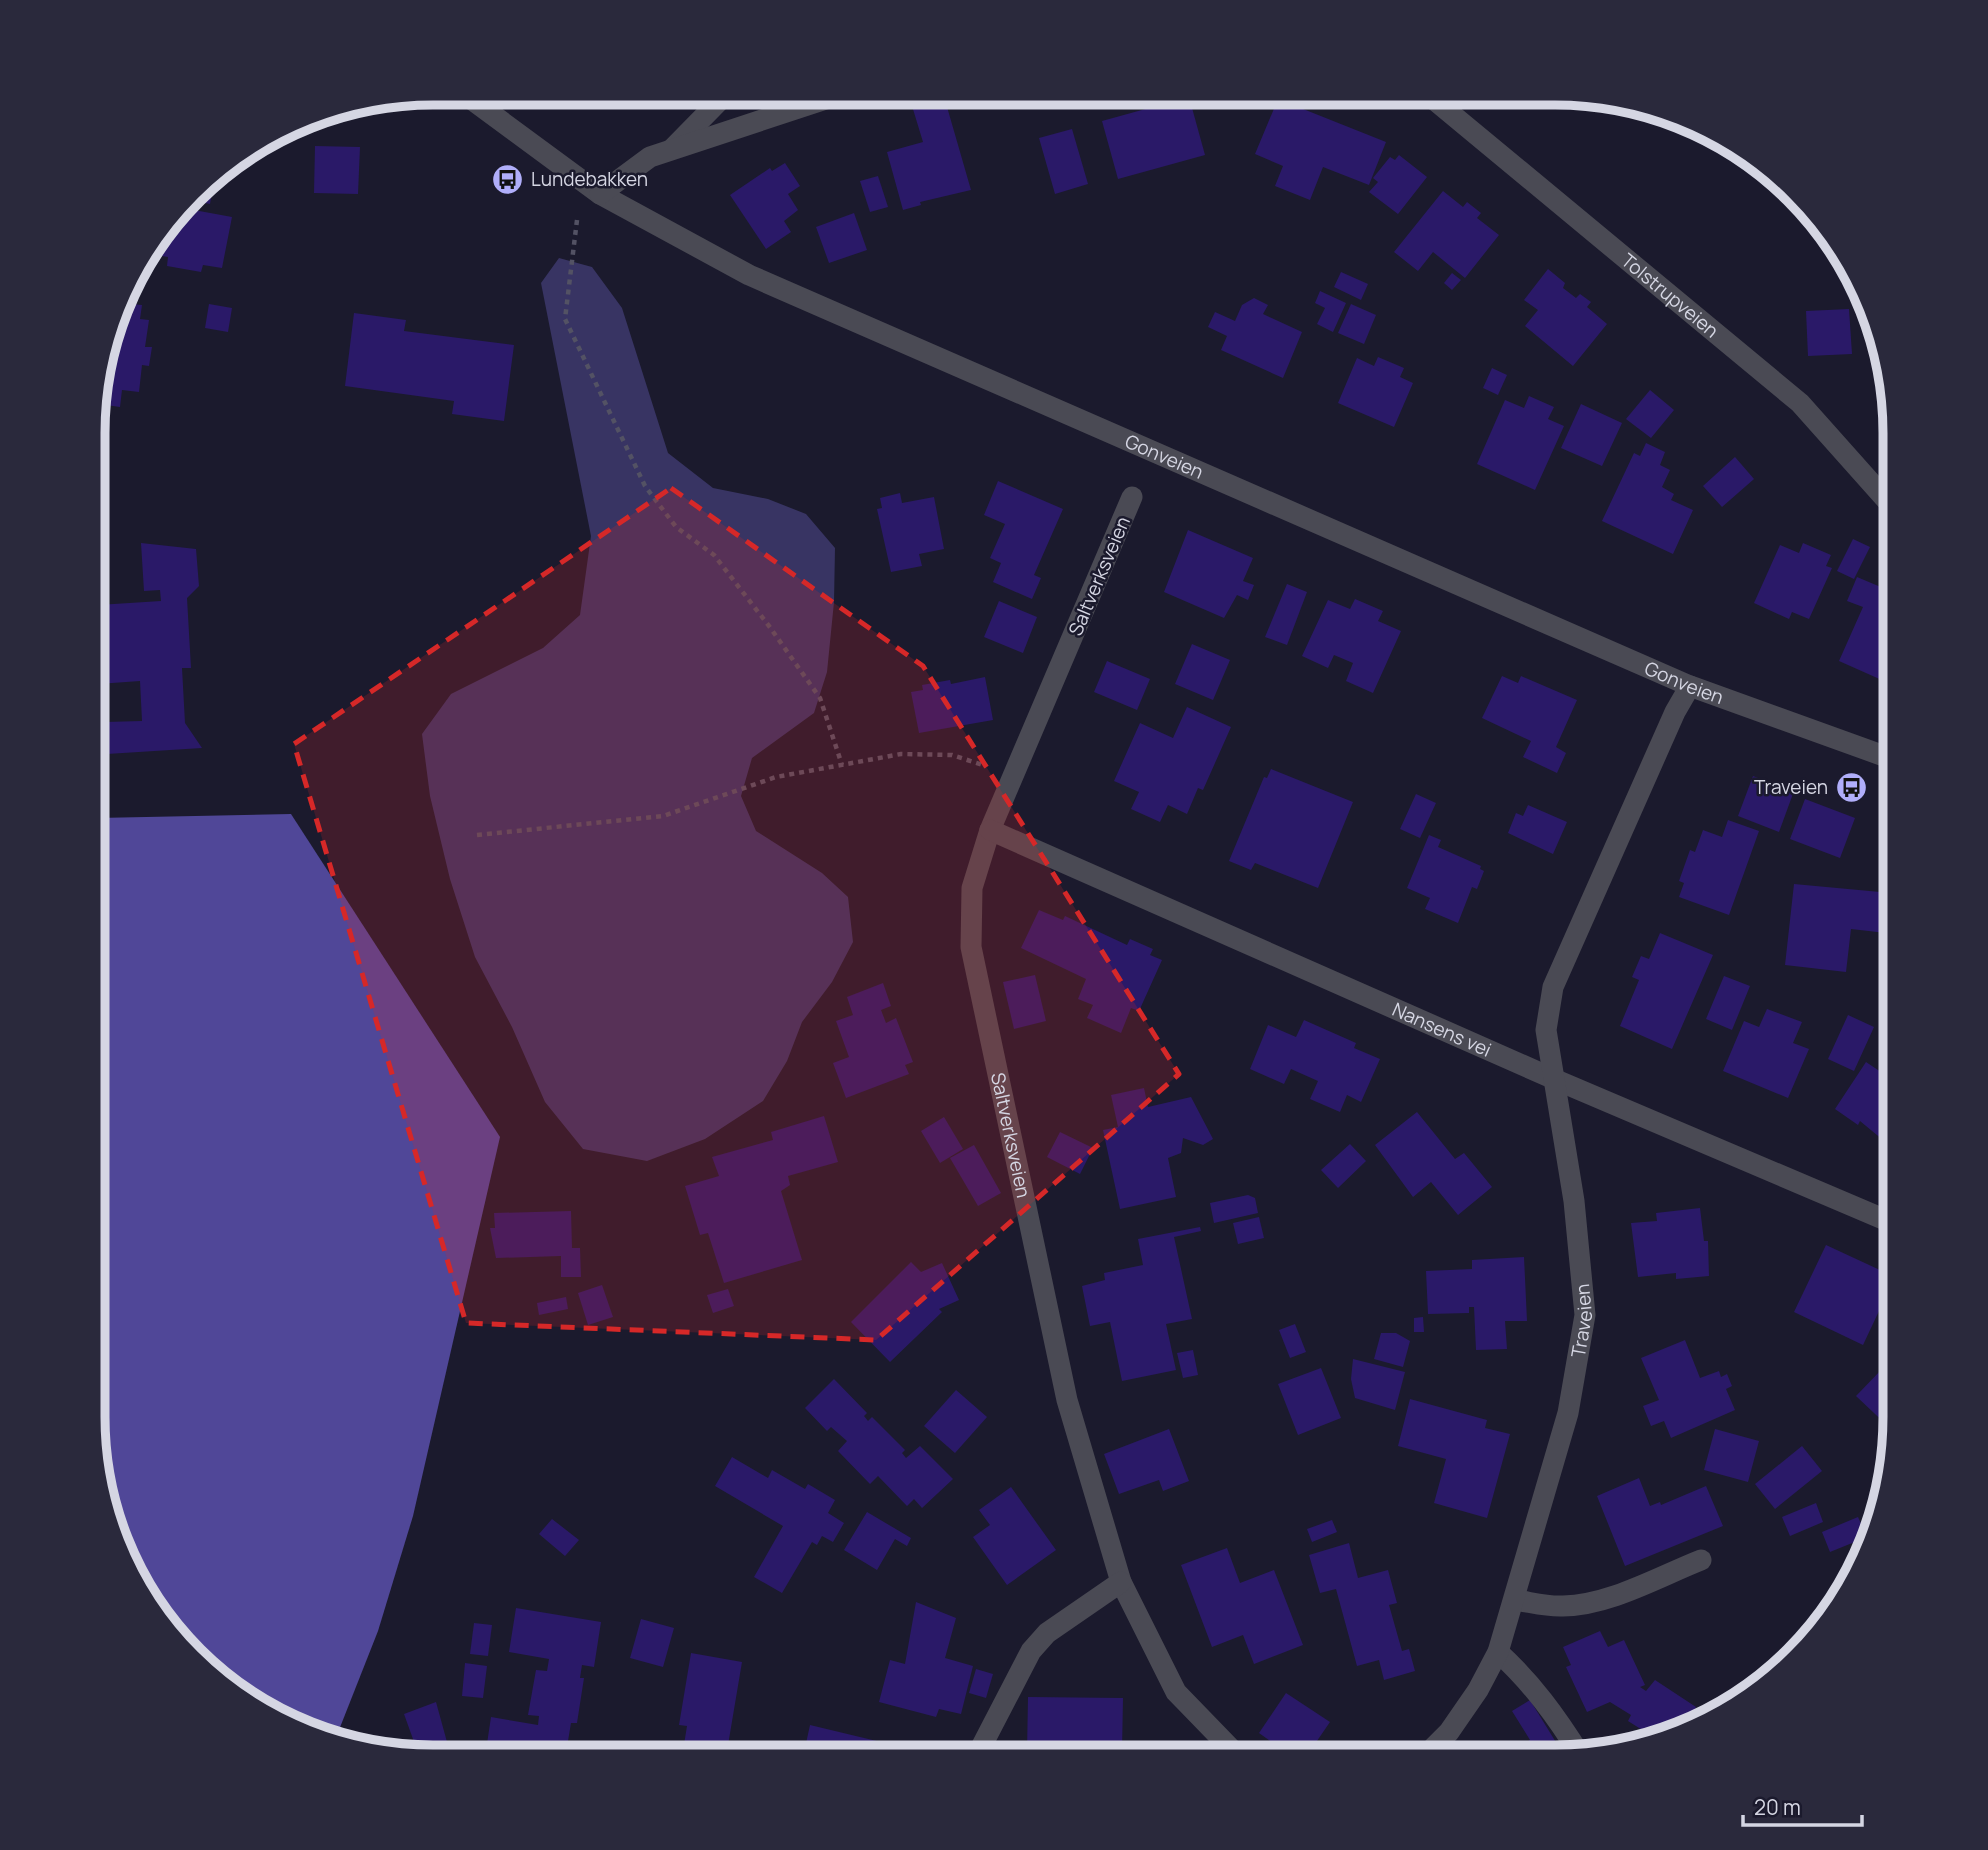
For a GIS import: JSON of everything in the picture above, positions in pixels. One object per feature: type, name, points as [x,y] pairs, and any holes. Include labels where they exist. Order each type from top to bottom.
[{"type":"street","name":"Gonveien","points":[[479,105],[600,194],[750,275],[1690,685],[1883,756]]},
{"type":"street","points":[[671,150],[715,105]]},
{"type":"street","points":[[600,194],[650,157],[808,105]]},
{"type":"street","name":"Tolstrupveien","points":[[1440,105],[1800,403],[1883,496]]},
{"type":"street","name":"Saltverksveien","points":[[1132,498],[990,830],[972,888],[971,947],[1067,1401],[1121,1582],[1176,1692],[1227,1745]]},
{"type":"street","name":"Traveien","points":[[1436,1745],[1449,1732],[1478,1690],[1498,1652],[1568,1413],[1585,1315],[1574,1201],[1546,1030],[1553,987],[1596,885],[1690,685]]},
{"type":"street","name":"Nansens vei","points":[[990,830],[1554,1079],[1883,1219]]},
{"type":"street","points":[[1515,1600],[1562,1606],[1586,1603],[1620,1593],[1701,1560]]},
{"type":"street","points":[[982,1745],[1031,1651],[1047,1633],[1121,1582]]},
{"type":"street","points":[[1498,1652],[1528,1679],[1549,1704],[1574,1744]]},
{"type":"path","points":[[577,220],[565,319],[645,486],[677,527],[714,555],[769,625],[820,698],[842,765]]},
{"type":"path","points":[[477,835],[663,816],[776,777],[901,754],[952,755],[1014,774]]},
{"type":"highlighted area","points":[[671,488],[923,666],[1179,1074],[876,1340],[466,1323],[294,744]]},
{"type":"shaded area","points":[[559,258],[592,267],[622,308],[668,453],[713,488],[768,499],[806,514],[835,548],[834,602],[827,672],[814,713],[752,758],[741,796],[756,831],[822,873],[848,897],[853,942],[832,982],[802,1022],[787,1061],[763,1101],[705,1139],[647,1161],[583,1149],[545,1102],[512,1027],[475,957],[450,879],[430,796],[422,734],[451,694],[543,648],[580,615],[591,536],[541,283]]},
{"type":"shaded area","points":[[291,814],[500,1137],[413,1516],[378,1631],[339,1731],[307,1720],[269,1701],[233,1677],[201,1649],[173,1617],[149,1581],[130,1543],[116,1502],[108,1460],[105,1417],[105,818]]},
{"type":"building","points":[[912,105],[946,105],[971,190],[920,202],[921,205],[903,210],[887,152],[923,142]]},
{"type":"building","points":[[1160,105],[1191,105],[1205,155],[1118,179],[1102,121]]},
{"type":"building","points":[[1275,105],[1293,105],[1386,142],[1369,185],[1323,167],[1310,200],[1275,186],[1283,166],[1255,154]]},
{"type":"building","points":[[1072,129],[1088,184],[1055,194],[1039,138]]},
{"type":"building","points":[[315,146],[360,147],[358,194],[314,193]]},
{"type":"building","points":[[1399,155],[1427,177],[1398,214],[1369,192],[1378,182],[1373,178],[1390,157],[1395,160]]},
{"type":"building","points":[[785,163],[800,186],[788,194],[798,210],[784,221],[791,232],[766,249],[730,195],[770,168],[772,171]]},
{"type":"building","points":[[878,176],[888,207],[870,212],[860,181]]},
{"type":"building","points":[[212,190],[210,204],[200,202]]},
{"type":"building","points":[[1443,191],[1463,207],[1467,202],[1481,213],[1477,218],[1499,235],[1465,278],[1433,252],[1418,271],[1394,252]]},
{"type":"building","points":[[193,210],[232,217],[222,268],[203,265],[201,272],[167,266],[168,257],[157,255]]},
{"type":"building","points":[[854,213],[867,250],[829,263],[816,227]]},
{"type":"building","points":[[1548,269],[1565,283],[1563,288],[1576,298],[1580,294],[1591,302],[1587,307],[1607,324],[1573,366],[1525,326],[1538,310],[1524,300]]},
{"type":"building","points":[[1341,272],[1368,284],[1361,300],[1334,287]]},
{"type":"building","points":[[1452,273],[1461,280],[1452,290],[1444,283]]},
{"type":"building","points":[[1320,291],[1346,303],[1333,332],[1317,324],[1325,308],[1315,303]]},
{"type":"building","points":[[1254,298],[1268,305],[1263,314],[1302,332],[1283,378],[1221,350],[1227,336],[1208,327],[1215,312],[1235,321],[1242,305]]},
{"type":"building","points":[[131,304],[142,305],[140,319],[149,320],[145,347],[152,347],[149,366],[142,365],[139,392],[122,390],[120,407],[107,405],[111,369]]},
{"type":"building","points":[[209,304],[232,308],[228,332],[205,328]]},
{"type":"building","points":[[1351,304],[1376,315],[1364,344],[1338,333]]},
{"type":"building","points":[[1849,309],[1852,354],[1808,356],[1806,311]]},
{"type":"building","points":[[354,313],[406,320],[404,331],[514,345],[504,421],[452,414],[454,401],[345,386]]},
{"type":"building","points":[[1378,357],[1404,368],[1400,377],[1413,383],[1394,427],[1338,403],[1357,358],[1374,366]]},
{"type":"building","points":[[1492,368],[1507,375],[1498,395],[1483,388]]},
{"type":"building","points":[[1650,390],[1674,410],[1651,438],[1626,419]]},
{"type":"building","points":[[1529,396],[1554,407],[1548,419],[1564,426],[1535,490],[1477,464],[1505,400],[1524,408]]},
{"type":"building","points":[[1581,404],[1622,423],[1602,466],[1561,448]]},
{"type":"building","points":[[1646,443],[1665,452],[1660,465],[1670,470],[1662,487],[1674,494],[1671,500],[1693,510],[1673,554],[1602,521],[1634,453],[1640,456]]},
{"type":"building","points":[[1735,457],[1754,479],[1722,507],[1703,486]]},
{"type":"building","points":[[998,481],[1063,509],[1034,575],[1041,578],[1032,599],[993,582],[1001,563],[990,558],[1005,524],[984,515]]},
{"type":"building","points":[[900,493],[902,503],[934,497],[944,549],[919,554],[922,566],[891,572],[877,509],[882,508],[880,498]]},
{"type":"building","points":[[1188,530],[1253,558],[1243,581],[1254,585],[1248,600],[1237,595],[1224,618],[1164,592]]},
{"type":"building","points":[[1853,539],[1870,547],[1854,579],[1837,571]]},
{"type":"building","points":[[141,543],[196,549],[199,586],[187,598],[191,668],[182,668],[185,723],[202,748],[107,754],[105,722],[142,721],[140,681],[105,684],[105,605],[161,601],[160,590],[144,591]]},
{"type":"building","points":[[1803,543],[1831,555],[1826,566],[1832,568],[1809,619],[1792,612],[1789,619],[1754,603],[1780,545],[1799,553]]},
{"type":"building","points":[[1857,577],[1883,588],[1883,681],[1839,661],[1863,607],[1847,601]]},
{"type":"building","points":[[1287,584],[1307,592],[1287,645],[1265,637]]},
{"type":"building","points":[[1355,599],[1383,611],[1378,621],[1401,631],[1373,693],[1346,681],[1353,663],[1334,655],[1328,668],[1302,656],[1328,600],[1350,609]]},
{"type":"building","points":[[999,601],[1037,617],[1023,653],[984,637]]},
{"type":"building","points":[[1192,644],[1230,660],[1213,700],[1175,684]]},
{"type":"building","points":[[1107,661],[1150,679],[1137,710],[1094,692]]},
{"type":"building","points":[[1502,676],[1518,683],[1521,676],[1577,700],[1556,747],[1566,753],[1557,773],[1523,757],[1531,741],[1482,718]]},
{"type":"building","points":[[985,677],[993,720],[919,733],[911,692],[923,690],[922,685],[950,680],[951,684]]},
{"type":"building","points":[[1187,707],[1231,727],[1203,790],[1198,788],[1187,814],[1168,805],[1160,822],[1131,809],[1139,792],[1114,781],[1140,723],[1173,738]]},
{"type":"building","points":[[1271,769],[1353,802],[1318,888],[1255,863],[1251,870],[1229,861],[1264,777],[1267,778]]},
{"type":"building","points":[[1753,776],[1794,791],[1779,832],[1738,816]]},
{"type":"building","points":[[1416,794],[1436,803],[1420,838],[1400,829]]},
{"type":"building","points":[[1805,799],[1855,818],[1840,858],[1790,839]]},
{"type":"building","points":[[1528,805],[1567,822],[1553,854],[1508,833],[1516,813],[1523,816]]},
{"type":"building","points":[[1728,820],[1759,831],[1729,915],[1679,897],[1684,883],[1679,881],[1690,850],[1695,852],[1703,830],[1722,837]]},
{"type":"building","points":[[1429,835],[1441,840],[1438,847],[1481,866],[1480,869],[1484,871],[1477,889],[1472,887],[1458,923],[1425,909],[1430,898],[1407,888]]},
{"type":"building","points":[[1794,884],[1883,892],[1883,933],[1851,929],[1846,972],[1785,965]]},
{"type":"building","points":[[1039,910],[1063,920],[1065,916],[1127,945],[1130,939],[1153,949],[1150,955],[1162,960],[1139,1011],[1131,1008],[1121,1033],[1087,1018],[1093,1005],[1078,999],[1086,979],[1021,948]]},
{"type":"building","points":[[1660,933],[1713,955],[1672,1049],[1620,1026],[1639,980],[1632,977],[1641,956],[1649,959]]},
{"type":"building","points":[[1035,975],[1046,1021],[1014,1029],[1003,982]]},
{"type":"building","points":[[1724,976],[1750,986],[1732,1030],[1706,1019]]},
{"type":"building","points":[[883,983],[891,1006],[881,1010],[886,1023],[896,1018],[913,1062],[905,1065],[909,1074],[846,1098],[833,1063],[849,1057],[836,1021],[853,1015],[847,997]]},
{"type":"building","points":[[1767,1009],[1802,1022],[1793,1043],[1809,1049],[1788,1098],[1723,1071],[1744,1021],[1759,1027]]},
{"type":"building","points":[[1848,1015],[1874,1027],[1854,1071],[1828,1059]]},
{"type":"building","points":[[1304,1020],[1356,1043],[1354,1048],[1380,1059],[1361,1102],[1347,1095],[1340,1112],[1310,1099],[1318,1081],[1291,1069],[1284,1084],[1250,1069],[1268,1025],[1296,1037]]},
{"type":"building","points":[[1866,1062],[1883,1073],[1883,1140],[1860,1121],[1858,1125],[1835,1109]]},
{"type":"building","points":[[1144,1088],[1148,1107],[1191,1097],[1213,1139],[1203,1145],[1183,1138],[1181,1153],[1168,1158],[1176,1197],[1120,1209],[1103,1130],[1118,1127],[1111,1095]]},
{"type":"building","points":[[1417,1112],[1455,1159],[1464,1153],[1492,1187],[1458,1215],[1431,1182],[1413,1197],[1375,1145]]},
{"type":"building","points":[[824,1116],[838,1162],[788,1176],[790,1185],[781,1191],[802,1260],[724,1283],[708,1233],[700,1235],[685,1186],[719,1176],[712,1157],[773,1140],[771,1132]]},
{"type":"building","points":[[944,1117],[963,1149],[940,1163],[921,1131]]},
{"type":"building","points":[[1060,1132],[1093,1148],[1080,1174],[1047,1157]]},
{"type":"building","points":[[1350,1144],[1366,1161],[1338,1188],[1321,1170]]},
{"type":"building","points":[[974,1145],[1001,1193],[978,1206],[950,1158]]},
{"type":"building","points":[[1248,1195],[1255,1198],[1258,1213],[1214,1223],[1210,1203]]},
{"type":"building","points":[[1700,1208],[1704,1241],[1708,1241],[1709,1276],[1676,1279],[1676,1273],[1638,1277],[1631,1223],[1657,1221],[1656,1213]]},
{"type":"building","points":[[571,1211],[572,1248],[580,1248],[581,1277],[561,1277],[561,1256],[496,1258],[490,1228],[495,1228],[494,1213]]},
{"type":"building","points":[[1259,1217],[1264,1238],[1238,1244],[1233,1223]]},
{"type":"building","points":[[1200,1227],[1201,1231],[1174,1237],[1192,1319],[1166,1324],[1176,1370],[1122,1381],[1110,1322],[1090,1326],[1082,1286],[1105,1280],[1104,1273],[1143,1265],[1138,1239]]},
{"type":"building","points":[[1826,1245],[1883,1271],[1883,1302],[1863,1345],[1794,1312]]},
{"type":"building","points":[[1524,1257],[1527,1321],[1505,1321],[1507,1349],[1476,1350],[1474,1307],[1469,1307],[1469,1313],[1428,1314],[1426,1271],[1472,1269],[1472,1260]]},
{"type":"building","points":[[911,1262],[921,1272],[942,1263],[959,1300],[939,1309],[942,1312],[890,1362],[851,1322]]},
{"type":"building","points":[[602,1285],[613,1317],[588,1325],[578,1293]]},
{"type":"building","points":[[728,1289],[734,1306],[713,1313],[707,1295]]},
{"type":"building","points":[[566,1297],[568,1309],[539,1315],[537,1303]]},
{"type":"building","points":[[1423,1317],[1424,1332],[1414,1332],[1414,1318]]},
{"type":"building","points":[[1295,1324],[1306,1352],[1290,1358],[1279,1330]]},
{"type":"building","points":[[1381,1333],[1396,1333],[1410,1341],[1403,1367],[1374,1359]]},
{"type":"building","points":[[1685,1340],[1700,1378],[1719,1371],[1721,1377],[1727,1374],[1732,1386],[1726,1389],[1735,1410],[1671,1438],[1664,1421],[1651,1426],[1643,1406],[1659,1400],[1641,1358]]},
{"type":"building","points":[[1193,1350],[1198,1375],[1183,1378],[1177,1353]]},
{"type":"building","points":[[1353,1359],[1405,1372],[1395,1410],[1355,1398],[1351,1379]]},
{"type":"building","points":[[1321,1368],[1341,1418],[1298,1435],[1278,1384]]},
{"type":"building","points":[[1883,1368],[1883,1421],[1856,1396]]},
{"type":"building","points":[[834,1379],[867,1413],[864,1416],[868,1421],[872,1417],[905,1450],[902,1453],[906,1458],[920,1446],[953,1479],[922,1508],[914,1499],[907,1506],[878,1476],[870,1484],[838,1451],[847,1441],[831,1427],[827,1431],[805,1408]]},
{"type":"building","points":[[956,1390],[987,1417],[955,1453],[924,1426]]},
{"type":"building","points":[[1410,1399],[1487,1420],[1485,1428],[1510,1434],[1487,1518],[1434,1503],[1446,1459],[1398,1446]]},
{"type":"building","points":[[1169,1429],[1189,1481],[1163,1491],[1159,1480],[1119,1494],[1104,1454]]},
{"type":"building","points":[[1715,1429],[1759,1441],[1748,1482],[1704,1470]]},
{"type":"building","points":[[1802,1446],[1822,1471],[1775,1509],[1755,1484]]},
{"type":"building","points":[[732,1457],[768,1478],[772,1470],[805,1489],[808,1484],[835,1500],[828,1513],[844,1523],[833,1542],[822,1536],[817,1545],[812,1542],[782,1593],[754,1577],[783,1526],[715,1486]]},
{"type":"building","points":[[1639,1478],[1650,1506],[1660,1502],[1661,1505],[1706,1486],[1723,1526],[1625,1566],[1597,1496]]},
{"type":"building","points":[[1011,1487],[1056,1550],[1007,1585],[973,1537],[990,1525],[979,1510]]},
{"type":"building","points":[[1816,1503],[1823,1522],[1790,1536],[1782,1517]]},
{"type":"building","points":[[867,1512],[911,1538],[907,1546],[895,1539],[877,1570],[844,1550]]},
{"type":"building","points":[[1858,1517],[1863,1529],[1859,1540],[1830,1552],[1822,1532]]},
{"type":"building","points":[[552,1519],[579,1540],[565,1556],[539,1534]]},
{"type":"building","points":[[1332,1520],[1337,1532],[1312,1542],[1307,1529]]},
{"type":"building","points":[[1349,1543],[1358,1578],[1388,1570],[1397,1603],[1389,1605],[1402,1651],[1409,1649],[1415,1671],[1384,1680],[1379,1660],[1357,1666],[1336,1589],[1320,1593],[1309,1555]]},
{"type":"building","points":[[1227,1548],[1240,1583],[1274,1570],[1303,1645],[1254,1664],[1243,1635],[1212,1647],[1181,1565]]},
{"type":"building","points":[[916,1602],[956,1618],[945,1658],[973,1666],[961,1714],[939,1709],[936,1717],[879,1702],[890,1660],[905,1664]]},
{"type":"building","points":[[516,1608],[601,1622],[594,1667],[582,1665],[580,1678],[584,1678],[577,1723],[571,1723],[567,1745],[487,1745],[491,1717],[538,1725],[539,1716],[528,1715],[536,1670],[547,1671],[549,1659],[509,1652]]},
{"type":"building","points":[[641,1619],[674,1628],[663,1667],[630,1658]]},
{"type":"building","points":[[474,1623],[492,1625],[488,1656],[470,1654]]},
{"type":"building","points":[[1600,1631],[1608,1647],[1624,1640],[1645,1685],[1640,1687],[1646,1691],[1655,1680],[1696,1707],[1690,1716],[1646,1732],[1628,1721],[1631,1715],[1610,1702],[1587,1712],[1566,1667],[1571,1665],[1563,1647]]},
{"type":"building","points":[[691,1653],[742,1662],[728,1745],[684,1745],[687,1726],[679,1725]]},
{"type":"building","points":[[465,1663],[487,1666],[483,1698],[462,1696]]},
{"type":"building","points":[[976,1669],[993,1674],[986,1698],[969,1693]]},
{"type":"building","points":[[1286,1693],[1330,1722],[1314,1745],[1276,1745],[1259,1733]]},
{"type":"building","points":[[1028,1697],[1123,1698],[1122,1745],[1027,1745]]},
{"type":"building","points":[[1530,1700],[1558,1745],[1522,1745],[1530,1740],[1512,1711]]},
{"type":"building","points":[[436,1702],[447,1742],[439,1745],[415,1744],[404,1714]]},
{"type":"building","points":[[810,1725],[893,1745],[806,1745]]},
{"type":"place","name":"Lundebakken","points":[[508,179]]},
{"type":"place","name":"Traveien","points":[[1851,787]]}]
